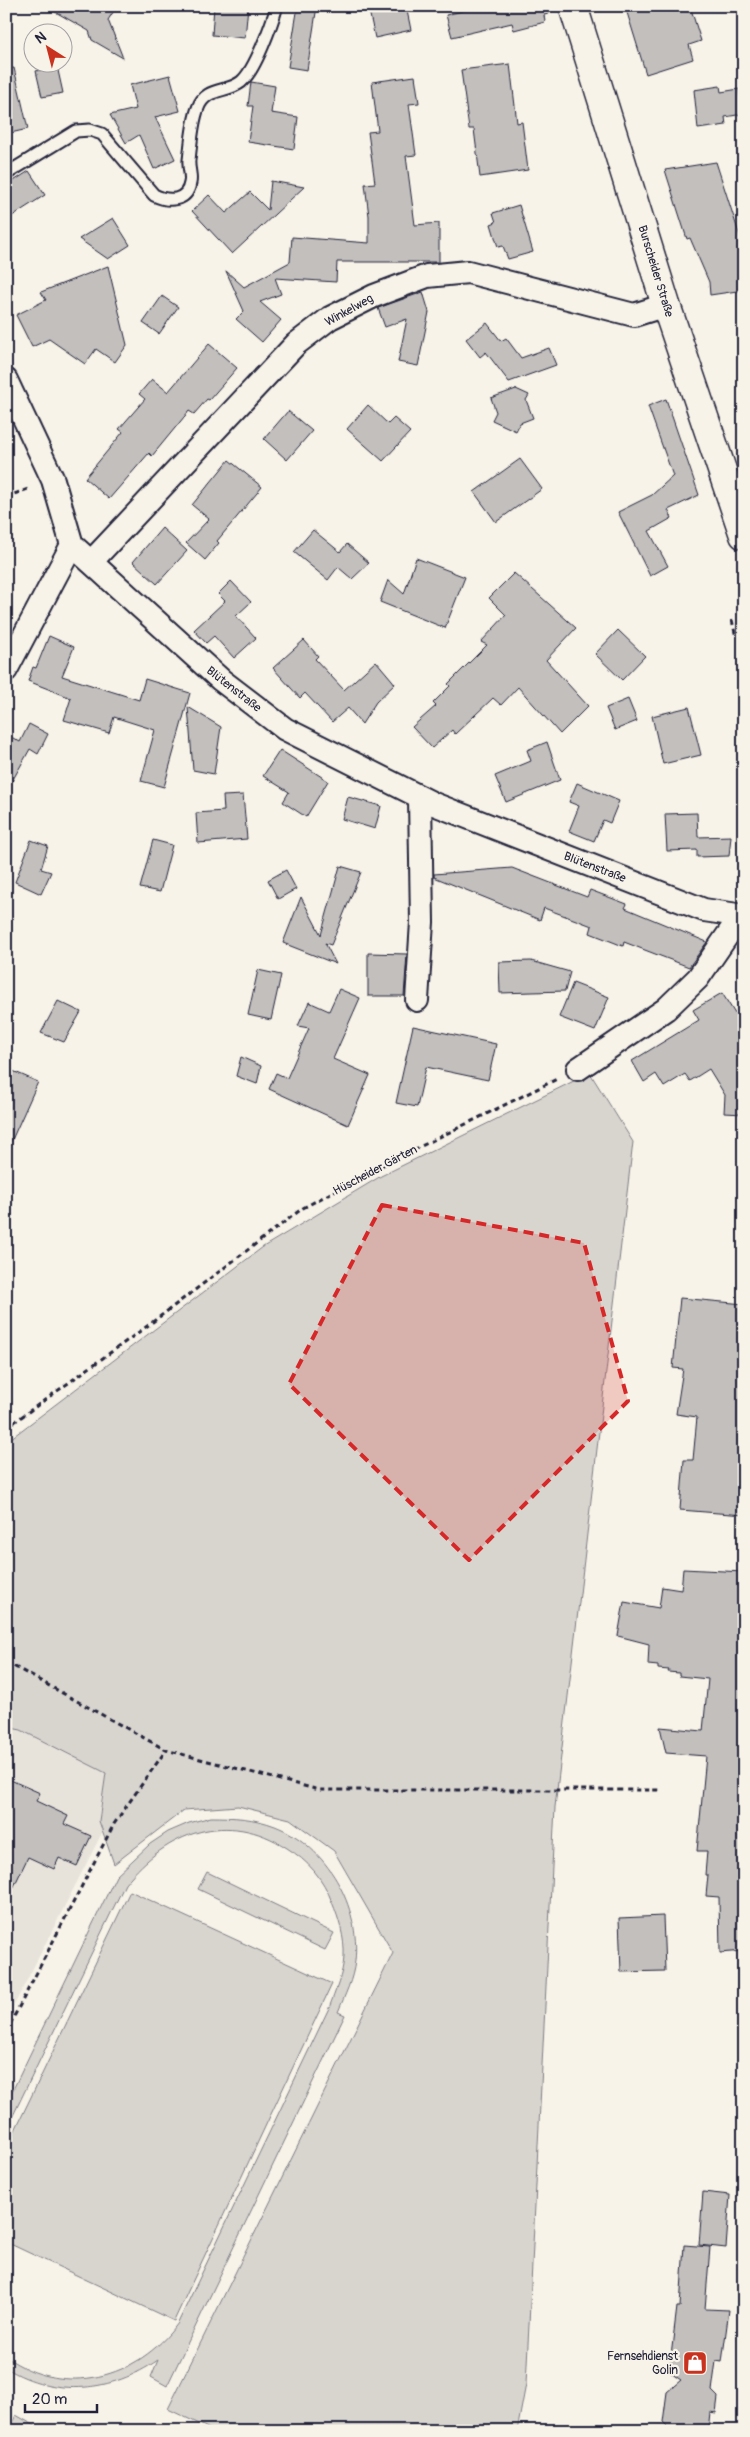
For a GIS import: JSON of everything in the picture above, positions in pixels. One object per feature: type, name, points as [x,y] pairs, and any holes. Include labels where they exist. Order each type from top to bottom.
[{"type":"main road","name":"Burscheider Straße","points":[[573,6],[666,305],[744,535]]},
{"type":"street","name":"Winkelweg","points":[[91,562],[296,344],[330,318],[374,296],[427,276],[468,272],[634,315],[666,305]]},
{"type":"street","points":[[6,380],[53,480],[72,545],[6,670]]},
{"type":"street","name":"Blütenstraße","points":[[72,545],[220,680],[285,728],[420,798],[704,910],[742,916]]},
{"type":"street","points":[[417,1000],[422,922],[420,798]]},
{"type":"street","points":[[578,1069],[666,1009],[698,978],[742,916]]},
{"type":"lane","points":[[6,174],[76,131],[90,130],[102,134],[154,195],[165,201],[176,200],[185,194],[190,183],[188,163],[198,107],[205,96],[242,81],[269,34],[277,6]]},
{"type":"path","points":[[732,620],[736,637]]},
{"type":"path","name":"Hüscheider Gärten","points":[[6,1428],[150,1324],[304,1208],[381,1166],[578,1069]]},
{"type":"path","points":[[6,1662],[166,1750],[319,1790],[659,1790]]},
{"type":"path","points":[[6,2032],[114,1824],[166,1750]]},
{"type":"highlighted area","points":[[382,1205],[584,1243],[628,1401],[469,1560],[289,1384]]},
{"type":"shaded area","points":[[590,1073],[633,1142],[555,1807],[526,2384],[517,2431],[214,2431],[168,2409],[393,1953],[334,1851],[290,1819],[238,1806],[184,1810],[114,1864],[99,1821],[106,1773],[21,1730],[6,1727],[6,1442],[263,1247],[381,1176]]},
{"type":"shaded area","points":[[6,1727],[21,1730],[106,1773],[99,1821],[103,1831],[6,2021]]},
{"type":"shaded area","points":[[211,1817],[252,1820],[275,1826],[294,1835],[325,1863],[337,1881],[346,1900],[352,1920],[355,1941],[355,1961],[352,1974],[338,2012],[345,2015],[167,2386],[151,2377],[158,2360],[140,2371],[103,2385],[64,2387],[44,2384],[25,2378],[6,2368],[6,2357],[29,2370],[52,2377],[76,2379],[99,2376],[121,2369],[142,2358],[161,2342],[178,2323],[329,2008],[340,1976],[344,1950],[337,1915],[324,1885],[302,1859],[265,1836],[242,1830],[220,1829],[199,1832],[179,1839],[160,1851],[142,1866],[125,1884],[6,2130],[6,2104],[116,1876],[150,1844],[168,1832],[189,1823]]},
{"type":"shaded area","points":[[207,1872],[334,1933],[325,1950],[198,1889]]},
{"type":"shaded area","points":[[130,1891],[332,1984],[174,2321],[6,2242],[6,2149]]},
{"type":"shaded area","points":[[16,2415],[44,2431],[8,2431]]},
{"type":"building","points":[[45,6],[117,6],[108,20],[123,58],[92,40],[89,31]]},
{"type":"building","points":[[214,6],[248,6],[245,38],[212,35]]},
{"type":"building","points":[[298,6],[317,6],[307,70],[288,67]]},
{"type":"building","points":[[368,6],[406,6],[411,30],[375,38]]},
{"type":"building","points":[[482,6],[548,6],[549,14],[544,15],[545,22],[514,30],[512,23],[452,37],[446,15]]},
{"type":"building","points":[[625,6],[690,6],[701,41],[689,45],[693,59],[646,74]]},
{"type":"building","points":[[510,64],[517,123],[522,122],[528,170],[480,177],[474,129],[469,129],[461,70]]},
{"type":"building","points":[[14,68],[28,129],[6,134],[6,69]]},
{"type":"building","points":[[36,72],[58,72],[63,93],[42,97]]},
{"type":"building","points":[[170,75],[180,111],[155,117],[175,159],[154,169],[139,135],[126,143],[110,115],[136,109],[130,85]]},
{"type":"building","points":[[415,76],[419,103],[409,104],[416,155],[406,156],[415,225],[439,223],[439,262],[337,262],[336,282],[275,278],[281,294],[260,302],[281,320],[262,342],[236,319],[244,311],[226,271],[244,287],[290,262],[292,237],[369,243],[369,216],[365,184],[375,183],[368,132],[378,131],[372,82]]},
{"type":"building","points":[[251,82],[275,86],[271,113],[298,117],[294,149],[248,142],[253,106],[248,106]]},
{"type":"building","points":[[720,86],[721,92],[739,89],[743,114],[725,117],[726,125],[698,129],[694,90]]},
{"type":"building","points":[[716,162],[744,249],[744,290],[710,295],[709,282],[690,238],[687,239],[665,170]]},
{"type":"building","points":[[29,171],[45,195],[6,220],[6,186]]},
{"type":"building","points":[[271,181],[304,187],[232,254],[192,211],[209,195],[226,213],[250,192],[268,210]]},
{"type":"building","points":[[519,205],[533,252],[508,259],[503,246],[498,247],[491,224],[496,222],[493,213]]},
{"type":"building","points":[[113,218],[130,245],[108,259],[79,239]]},
{"type":"building","points":[[108,266],[127,345],[115,362],[96,349],[85,364],[49,339],[32,347],[16,315],[46,300],[41,292]]},
{"type":"building","points":[[423,292],[429,312],[418,366],[398,362],[407,319],[385,327],[378,308]]},
{"type":"building","points":[[162,296],[178,307],[159,334],[143,323]]},
{"type":"building","points":[[487,323],[501,341],[506,338],[521,358],[549,348],[556,365],[509,382],[486,352],[480,357],[466,339]]},
{"type":"building","points":[[209,344],[237,368],[194,414],[189,411],[152,456],[149,453],[109,499],[85,478],[123,432],[119,429],[145,399],[139,394],[152,379],[168,392]]},
{"type":"building","points":[[516,389],[529,395],[526,400],[533,418],[520,423],[516,431],[492,420],[496,412],[491,398]]},
{"type":"building","points":[[666,399],[699,495],[668,510],[672,518],[649,531],[668,566],[650,576],[618,512],[652,495],[673,476],[648,406]]},
{"type":"building","points":[[368,405],[388,424],[394,418],[410,432],[383,461],[347,429]]},
{"type":"building","points":[[288,411],[312,431],[287,460],[264,439]]},
{"type":"building","points":[[520,459],[542,489],[496,522],[474,492]]},
{"type":"building","points":[[229,460],[262,487],[217,541],[219,543],[205,560],[186,543],[209,519],[192,505]]},
{"type":"building","points":[[162,528],[187,551],[157,584],[133,562]]},
{"type":"building","points":[[313,530],[340,552],[347,544],[369,563],[352,579],[338,567],[328,580],[294,552]]},
{"type":"building","points":[[416,558],[465,577],[445,628],[380,602],[388,580],[404,594]]},
{"type":"building","points":[[514,573],[576,628],[546,660],[588,706],[560,734],[518,687],[501,705],[493,698],[455,734],[452,730],[432,748],[412,727],[436,706],[433,703],[450,686],[448,684],[487,645],[481,642],[506,615],[489,598]]},
{"type":"building","points":[[231,581],[251,602],[236,616],[256,638],[234,658],[214,636],[206,643],[194,630],[225,601],[218,594]]},
{"type":"building","points":[[618,630],[645,656],[622,680],[595,654]]},
{"type":"building","points":[[49,636],[74,647],[62,676],[139,700],[145,679],[190,693],[164,787],[141,781],[155,730],[114,717],[109,733],[64,720],[71,698],[28,681],[33,667],[36,668]]},
{"type":"building","points":[[304,640],[318,656],[315,659],[344,690],[376,661],[395,684],[376,702],[362,724],[348,708],[332,722],[305,693],[300,698],[273,668]]},
{"type":"building","points":[[628,699],[637,721],[615,730],[606,708]]},
{"type":"building","points":[[188,707],[221,727],[214,774],[193,770]]},
{"type":"building","points":[[689,707],[701,755],[663,764],[652,716]]},
{"type":"building","points":[[29,724],[48,734],[38,754],[30,749],[6,792],[6,734],[20,742]]},
{"type":"building","points":[[547,742],[560,780],[506,802],[495,776],[531,761],[527,750]]},
{"type":"building","points":[[280,750],[328,781],[306,817],[283,802],[289,792],[263,776]]},
{"type":"building","points":[[577,783],[619,801],[610,823],[603,820],[594,841],[569,831],[579,806],[569,802]]},
{"type":"building","points":[[243,795],[247,839],[198,843],[196,813],[224,811],[223,796]]},
{"type":"building","points":[[348,797],[381,806],[375,829],[342,819]]},
{"type":"building","points":[[697,813],[698,837],[731,836],[729,856],[697,857],[697,850],[667,851],[665,814]]},
{"type":"building","points":[[31,840],[48,846],[41,869],[51,872],[41,894],[15,882]]},
{"type":"building","points":[[153,840],[172,845],[160,892],[140,888]]},
{"type":"building","points":[[340,866],[361,872],[331,945],[325,943],[336,964],[283,943],[301,897],[321,935]]},
{"type":"building","points":[[512,868],[587,897],[590,890],[627,904],[625,908],[707,942],[689,967],[624,942],[623,946],[590,933],[592,926],[544,908],[540,920],[434,877],[434,874]]},
{"type":"building","points":[[286,870],[296,889],[278,899],[268,880]]},
{"type":"building","points":[[368,953],[407,954],[404,996],[368,996]]},
{"type":"building","points":[[531,961],[570,972],[565,991],[500,993],[499,962]]},
{"type":"building","points":[[258,970],[281,975],[271,1020],[248,1015]]},
{"type":"building","points":[[573,983],[609,997],[595,1031],[559,1017]]},
{"type":"building","points":[[339,989],[360,998],[333,1059],[370,1075],[348,1125],[269,1089],[276,1073],[287,1078],[309,1028],[298,1026],[309,1002],[329,1011]]},
{"type":"building","points":[[722,993],[744,1028],[744,1114],[724,1113],[725,1095],[709,1069],[690,1081],[685,1074],[664,1087],[656,1074],[644,1082],[632,1061],[699,1020],[693,1010]]},
{"type":"building","points":[[58,1001],[81,1012],[64,1042],[41,1033]]},
{"type":"building","points":[[413,1026],[496,1044],[488,1080],[426,1067],[417,1107],[396,1103]]},
{"type":"building","points":[[241,1057],[261,1066],[257,1084],[236,1076]]},
{"type":"building","points":[[6,1068],[38,1082],[6,1153]]},
{"type":"building","points":[[680,1298],[744,1304],[744,1515],[680,1510],[684,1460],[693,1460],[697,1417],[676,1414],[683,1369],[673,1368]]},
{"type":"building","points":[[683,1569],[744,1572],[744,1951],[720,1953],[719,1897],[706,1896],[708,1875],[705,1875],[707,1851],[697,1851],[706,1756],[666,1753],[660,1727],[703,1731],[708,1679],[679,1676],[679,1673],[668,1672],[669,1670],[658,1669],[658,1666],[648,1665],[649,1644],[618,1636],[624,1602],[659,1608],[662,1587],[681,1590]]},
{"type":"building","points":[[6,1778],[40,1793],[36,1801],[68,1816],[64,1824],[91,1836],[77,1866],[59,1858],[54,1869],[28,1857],[6,1903]]},
{"type":"building","points":[[663,1916],[665,1971],[621,1972],[619,1918]]},
{"type":"building","points":[[703,2192],[730,2195],[726,2248],[699,2245]]},
{"type":"building","points":[[684,2245],[710,2247],[705,2309],[729,2310],[722,2362],[716,2361],[712,2391],[718,2397],[716,2413],[710,2412],[708,2431],[671,2430],[663,2422],[667,2392],[681,2380],[669,2372],[677,2307],[680,2307]]},
{"type":"place","name":"Fernsehdienst Golin","points":[[695,2363]]}]
